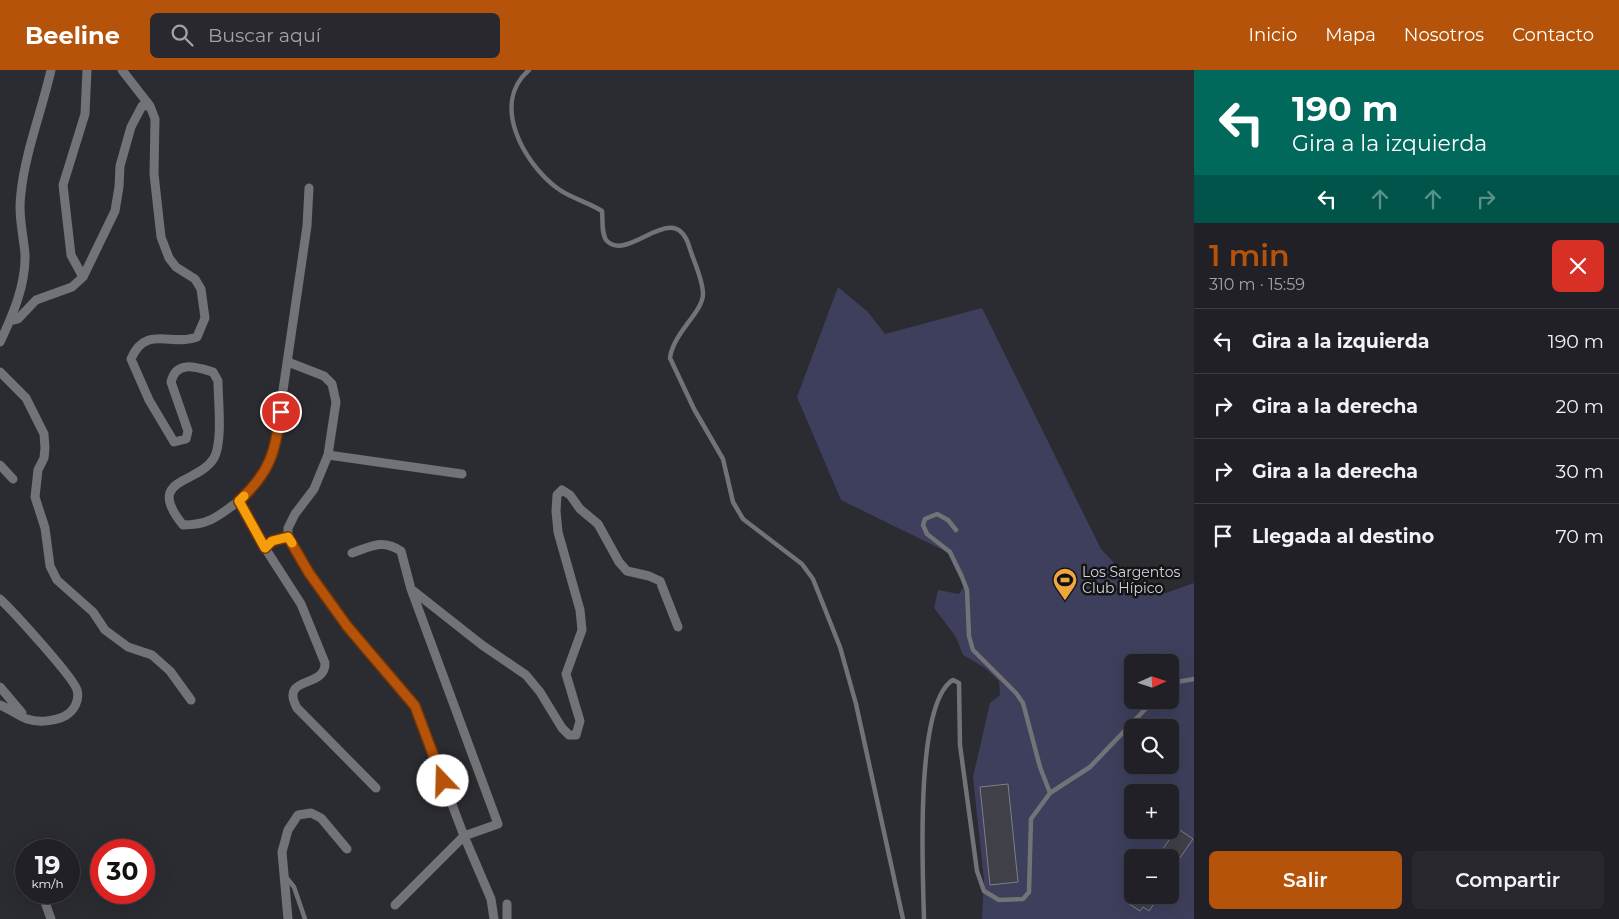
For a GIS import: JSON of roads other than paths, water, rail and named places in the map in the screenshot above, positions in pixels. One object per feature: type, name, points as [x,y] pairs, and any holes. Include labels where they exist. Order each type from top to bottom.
[{"type":"street","points":[[0,342],[10,321],[22,282],[24,264],[20,217],[21,193],[26,161],[51,70]]},
{"type":"street","points":[[83,278],[71,255],[63,185],[85,114],[87,70]]},
{"type":"street","points":[[122,70],[150,106],[155,119],[154,174],[161,237],[169,258],[176,267],[195,279],[201,289],[205,318],[198,336],[189,340],[166,337],[144,341],[135,349],[131,359],[149,400],[174,442],[186,439],[188,431],[170,382],[172,375],[177,369],[192,365],[213,372],[218,381],[218,446],[214,458],[207,466],[175,485],[170,494],[172,512],[183,525],[200,525],[216,518],[239,501],[266,470],[274,452],[307,226],[309,188]]},
{"type":"street","points":[[10,321],[18,319],[36,300],[72,287],[83,278],[114,211],[120,186],[120,166],[131,127],[142,106],[150,106]]},
{"type":"street","points":[[288,362],[324,376],[332,384],[336,402],[328,455],[314,489],[295,514],[288,528],[288,537],[309,573],[347,626],[415,706],[464,836],[491,899],[494,919]]},
{"type":"street","points":[[0,372],[26,398],[44,434],[45,453],[38,470],[35,497],[45,528],[50,566],[57,580],[93,612],[105,630],[128,647],[152,655],[170,671],[191,700]]},
{"type":"street","points":[[328,455],[462,474]]},
{"type":"street","points":[[0,465],[13,479]]},
{"type":"street","points":[[411,589],[482,645],[526,675],[540,692],[562,728],[569,735],[576,735],[580,721],[566,674],[582,630],[580,610],[558,532],[557,495],[562,490],[570,494],[580,509],[598,524],[619,562],[627,571],[649,576],[660,581],[678,627]]},
{"type":"street","points":[[239,501],[265,548],[301,604],[325,663],[325,668],[320,676],[296,687],[292,693],[292,700],[296,708],[376,788]]},
{"type":"street","points":[[265,548],[272,541],[288,537]]},
{"type":"street","points":[[352,553],[377,544],[391,544],[401,551],[411,589],[498,824],[464,836],[395,905]]},
{"type":"street","points":[[0,598],[77,688],[78,698],[75,706],[67,714],[58,719],[40,721],[27,719],[0,705]]},
{"type":"street","points":[[0,687],[27,719]]},
{"type":"street","points":[[288,919],[282,852],[288,830],[298,815],[311,813],[321,818],[347,849]]},
{"type":"street","points":[[507,904],[507,919]]},
{"type":"street","points":[[46,905],[51,919]]},
{"type":"lane","points":[[529,70],[514,88],[513,126],[522,149],[546,176],[558,188],[602,211],[604,236],[607,241],[614,245],[626,244],[663,227],[680,232],[687,241],[703,294],[699,305],[677,336],[670,358],[694,409],[723,459],[734,502],[744,519],[802,564],[813,579],[840,647],[856,704],[903,919]]},
{"type":"lane","points":[[956,530],[948,520],[936,514],[925,519],[923,525],[927,534],[950,552],[967,590],[969,636],[973,650],[1016,693],[1023,704],[1040,767],[1050,793]]},
{"type":"lane","points":[[1179,682],[1194,679]]},
{"type":"lane","points":[[924,919],[925,764],[932,718],[946,684],[953,680],[959,683],[960,745],[977,871],[984,891],[998,900],[1023,899],[1029,892],[1030,822],[1050,793],[1090,767],[1145,709]]},
{"type":"lane","points":[[284,874],[294,887],[305,919]]},
{"type":"place","name":"Los Sargentos Club Hípico","points":[[1065,601]]}]
